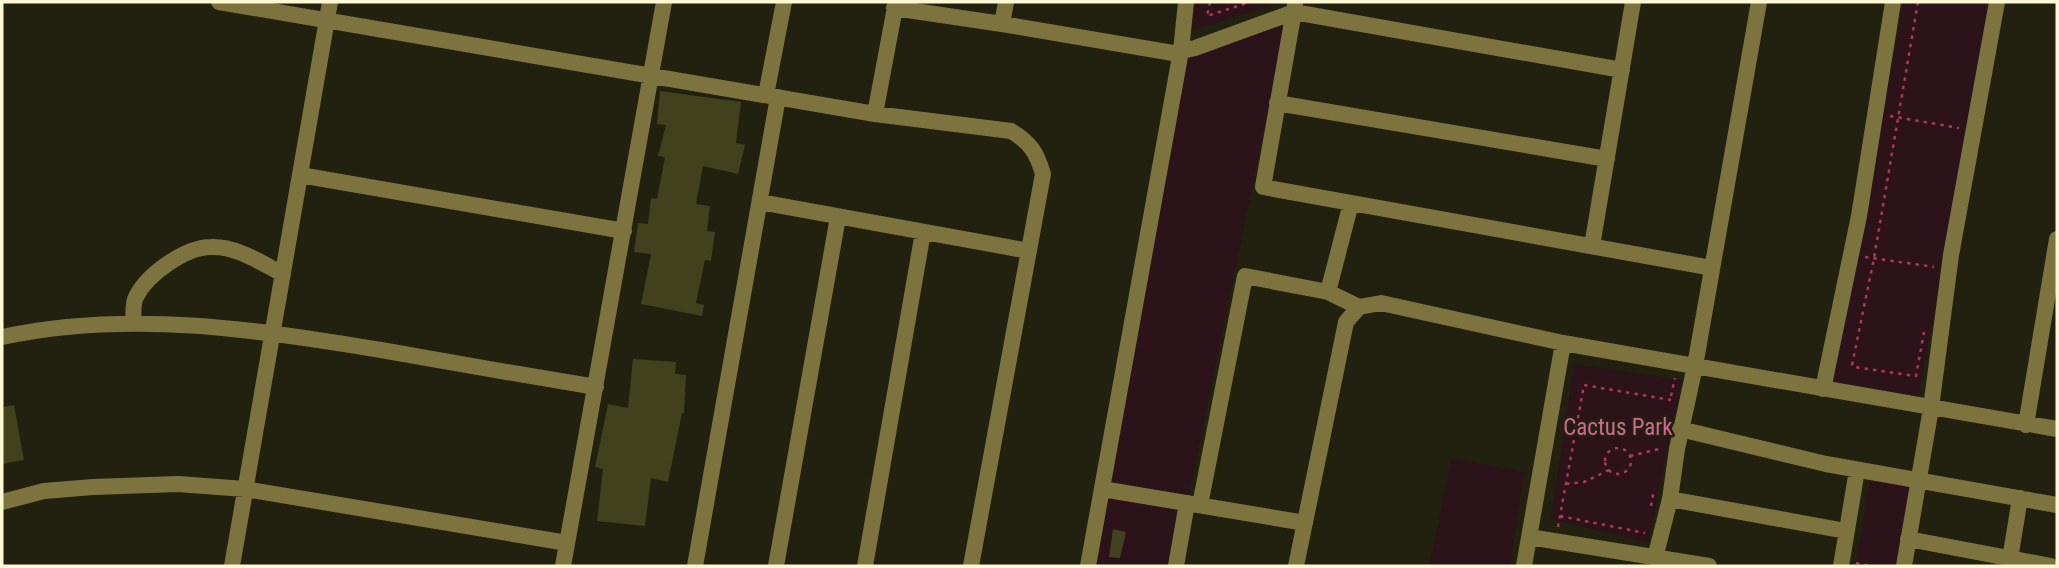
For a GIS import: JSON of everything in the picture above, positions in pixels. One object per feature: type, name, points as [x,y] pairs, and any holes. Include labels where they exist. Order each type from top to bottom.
[{"type":"street","points":[[219,2],[874,114],[1011,131],[1026,140],[1037,155],[1043,174],[971,566]]},
{"type":"street","points":[[232,566],[330,2]]},
{"type":"street","points":[[563,566],[664,2]]},
{"type":"street","points":[[695,566],[760,202],[784,2]]},
{"type":"street","points":[[1002,24],[1006,2]]},
{"type":"street","points":[[1088,566],[1181,51],[1186,2]]},
{"type":"street","points":[[1592,246],[1633,2]]},
{"type":"street","points":[[1655,558],[1670,499],[1680,429],[1695,366],[1759,2]]},
{"type":"street","points":[[1823,389],[1859,216],[1893,2]]},
{"type":"street","points":[[1904,566],[1931,408],[1951,255],[1997,2]]},
{"type":"street","points":[[874,114],[895,5],[1173,53],[1294,7],[1622,70]]},
{"type":"street","points":[[1294,7],[1263,187],[1712,268]]},
{"type":"street","points":[[1277,103],[1607,159]]},
{"type":"street","points":[[300,174],[624,231]]},
{"type":"street","points":[[760,202],[1029,251]]},
{"type":"street","points":[[1328,292],[1351,203]]},
{"type":"street","points":[[776,566],[838,217]]},
{"type":"street","points":[[865,566],[923,232]]},
{"type":"street","points":[[2026,425],[2054,278],[2057,239]]},
{"type":"street","points":[[133,324],[135,298],[158,272],[188,250],[213,247],[247,255],[282,274]]},
{"type":"street","points":[[1176,566],[1193,504],[1245,276],[1328,292],[1359,307],[1381,303],[1563,343],[2057,429]]},
{"type":"street","points":[[1296,566],[1346,322],[1359,307]]},
{"type":"street","points":[[2,337],[79,326],[209,326],[272,332],[596,387]]},
{"type":"street","points":[[1524,566],[1563,343]]},
{"type":"street","points":[[1680,429],[1826,464],[2057,505]]},
{"type":"street","points":[[1848,565],[1846,531],[1857,470]]},
{"type":"street","points":[[2,502],[44,491],[178,484],[245,489],[567,543]]},
{"type":"street","points":[[1102,489],[1305,523]]},
{"type":"street","points":[[2010,559],[2020,498]]},
{"type":"street","points":[[1670,499],[1846,531]]},
{"type":"street","points":[[1529,537],[1709,566]]},
{"type":"street","points":[[1908,539],[2051,566]]},
{"type":"path","points":[[1210,2],[1207,16],[1249,2]]},
{"type":"path","points":[[1918,2],[1874,258],[1852,365],[1916,376],[1926,322]]},
{"type":"path","points":[[1887,115],[1962,128]]},
{"type":"path","points":[[1861,256],[1936,267]]},
{"type":"path","points":[[1647,522],[1645,534],[1560,516],[1584,385],[1671,399],[1678,363]]},
{"type":"path","points":[[1630,456],[1663,448]]},
{"type":"path","points":[[1612,450],[1624,450],[1630,456],[1631,464],[1626,471],[1618,474],[1609,470],[1605,460],[1612,450]]},
{"type":"path","points":[[1566,484],[1584,482],[1609,470]]},
{"type":"path","points":[[1650,510],[1655,485]]},
{"type":"path","points":[[1848,565],[1870,566]]},
{"type":"green space","points":[[1195,2],[1284,2],[1186,32]]},
{"type":"green space","points":[[1903,2],[1996,2],[1916,406],[1832,391]]},
{"type":"green space","points":[[1286,22],[1188,499],[1169,566],[1096,566],[1187,56]]},
{"type":"green space","name":"Cactus Park","points":[[1574,364],[1682,380],[1648,543],[1551,519]]},
{"type":"green space","points":[[1452,458],[1524,472],[1510,566],[1429,566]]},
{"type":"green space","points":[[1870,479],[1914,483],[1899,566],[1856,566]]},
{"type":"building","points":[[660,91],[741,102],[736,143],[745,145],[738,174],[703,166],[696,204],[710,206],[707,231],[715,232],[711,261],[705,260],[696,303],[704,305],[702,316],[641,304],[651,254],[634,252],[638,223],[648,224],[651,198],[657,199],[665,157],[658,156],[666,125],[657,124]]},
{"type":"building","points":[[633,359],[676,362],[675,374],[686,375],[684,413],[668,482],[651,478],[645,526],[597,521],[603,469],[595,467],[608,404],[628,408]]},
{"type":"building","points":[[14,405],[24,460],[2,464],[2,407]]},
{"type":"building","points":[[1113,529],[1126,532],[1120,558],[1109,557]]}]
